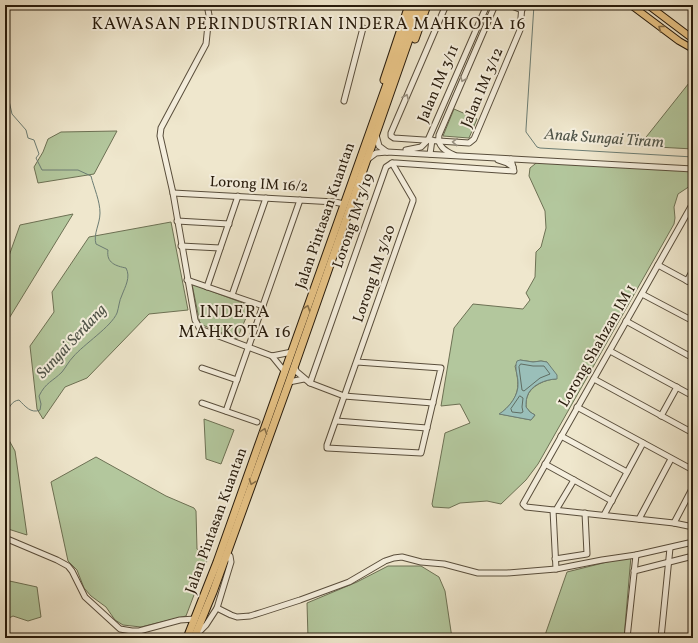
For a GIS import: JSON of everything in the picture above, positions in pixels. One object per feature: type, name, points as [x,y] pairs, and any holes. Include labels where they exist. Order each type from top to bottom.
[{"type":"highway","points":[[381,100],[384,78],[409,5]]},
{"type":"highway","name":"Jalan Pintasan Kuantan","points":[[195,637],[289,382],[391,94],[394,74],[415,5]]},
{"type":"highway","name":"Jalan Pintasan Kuantan","points":[[187,638],[285,372],[381,100],[394,74],[421,5]]},
{"type":"highway","points":[[391,94],[403,72],[427,5]]},
{"type":"main road","points":[[631,5],[679,41],[693,49]]},
{"type":"main road","points":[[648,5],[693,39]]},
{"type":"street","points":[[207,5],[208,15],[206,44],[160,132],[173,193],[195,320],[200,329],[272,356],[285,372]]},
{"type":"street","name":"Jalan IM 3/12","points":[[446,5],[391,133],[391,136],[394,138],[469,143],[474,139],[520,30],[522,8]]},
{"type":"street","name":"Jalan IM 3/11","points":[[396,152],[418,148],[430,140],[487,5]]},
{"type":"street","name":"Jalan IM 3/11","points":[[463,157],[456,156],[440,146],[438,141],[439,135],[495,5]]},
{"type":"street","points":[[509,5],[522,8]]},
{"type":"street","points":[[344,101],[364,28]]},
{"type":"street","points":[[464,58],[471,61]]},
{"type":"street","points":[[376,134],[379,146],[387,152]]},
{"type":"street","points":[[430,140],[430,154]]},
{"type":"street","points":[[366,162],[376,153],[396,152],[693,169]]},
{"type":"street","points":[[494,158],[507,163],[514,169]]},
{"type":"street","points":[[511,159],[514,169]]},
{"type":"street","points":[[514,169],[515,164],[524,159]]},
{"type":"street","name":"Lorong IM 3/19","points":[[310,383],[386,167],[392,163],[514,169]]},
{"type":"street","name":"Lorong IM 3/20","points":[[392,163],[413,198],[413,201],[327,448],[421,453],[427,428]]},
{"type":"street","name":"Lorong IM 16/2","points":[[173,193],[335,202],[344,204]]},
{"type":"street","points":[[207,287],[238,196]]},
{"type":"street","points":[[232,295],[266,198]]},
{"type":"street","points":[[226,411],[300,200]]},
{"type":"street","name":"Lorong Shahzan IM 1","points":[[554,510],[524,507],[523,504],[693,203]]},
{"type":"street","points":[[177,221],[229,224]]},
{"type":"street","points":[[181,246],[220,248]]},
{"type":"street","points":[[658,265],[693,284]]},
{"type":"street","points":[[687,281],[693,270]]},
{"type":"street","points":[[187,280],[263,306]]},
{"type":"street","points":[[642,294],[693,321]]},
{"type":"street","points":[[626,322],[693,358]]},
{"type":"street","points":[[610,350],[693,396]]},
{"type":"street","points":[[272,356],[292,352]]},
{"type":"street","points":[[336,422],[427,428],[441,368],[357,362]]},
{"type":"street","points":[[202,368],[237,380]]},
{"type":"street","points":[[294,368],[310,383],[344,396],[433,403]]},
{"type":"street","points":[[289,382],[304,379]]},
{"type":"street","points":[[594,379],[693,433]]},
{"type":"street","points":[[661,416],[677,387]]},
{"type":"street","points":[[202,403],[257,422]]},
{"type":"street","points":[[577,407],[693,470]]},
{"type":"street","points":[[561,436],[627,472]]},
{"type":"street","points":[[604,515],[643,443]]},
{"type":"street","points":[[640,519],[672,458]]},
{"type":"street","points":[[545,464],[612,500]]},
{"type":"street","points":[[556,569],[554,510],[574,480]]},
{"type":"street","points":[[674,523],[693,487]]},
{"type":"street","points":[[554,510],[674,523],[693,527]]},
{"type":"street","points":[[555,559],[587,554],[584,513]]},
{"type":"street","points":[[5,538],[68,566],[85,597],[120,629],[139,631],[180,620],[195,619]]},
{"type":"street","points":[[217,608],[237,617],[250,616],[349,582],[385,561],[394,558],[402,557],[421,562],[444,564],[478,573],[507,573],[556,569],[636,555],[693,542]]},
{"type":"street","points":[[661,638],[670,548]]},
{"type":"street","points":[[195,637],[206,625],[217,608],[231,562],[230,556],[226,554]]},
{"type":"street","points":[[627,638],[636,555]]},
{"type":"street","points":[[634,571],[693,556]]},
{"type":"green space","points":[[693,78],[693,149],[639,146]]},
{"type":"green space","points":[[454,109],[477,119],[469,138],[443,136]]},
{"type":"green space","points":[[117,131],[94,174],[38,183],[34,167],[43,152],[48,139],[61,132]]},
{"type":"green space","points":[[540,160],[693,171],[693,184],[678,194],[674,207],[674,224],[538,464],[526,480],[501,504],[487,501],[460,503],[449,508],[433,507],[432,504],[445,433],[470,423],[460,404],[441,406],[454,328],[473,304],[523,309],[530,300],[526,293],[535,277],[536,252],[541,247],[546,228],[545,211],[529,176],[530,168]],"holes":[[[520,360],[547,362],[556,379],[548,380],[535,386],[529,393],[526,399],[526,407],[535,415],[531,420],[500,414],[511,403],[518,387],[515,366]]]},
{"type":"green space","points":[[73,214],[5,325],[5,267],[20,225]]},
{"type":"green space","points":[[171,222],[188,310],[149,314],[87,378],[65,387],[43,419],[37,409],[30,346],[54,312],[52,292],[89,237]]},
{"type":"green space","points":[[192,284],[251,306],[237,339],[200,324]]},
{"type":"green space","points":[[204,419],[234,430],[221,464],[206,459]]},
{"type":"green space","points":[[5,433],[15,451],[27,535],[5,528]]},
{"type":"green space","points":[[96,457],[166,496],[194,508],[196,511],[197,549],[208,558],[186,616],[141,627],[123,625],[115,620],[106,607],[91,596],[84,588],[77,570],[68,561],[51,482]]},
{"type":"green space","points":[[631,556],[624,638],[544,638],[567,572]]},
{"type":"green space","points":[[388,566],[421,566],[439,577],[445,591],[452,638],[308,638],[307,603],[357,582]]},
{"type":"green space","points":[[5,580],[37,587],[41,617],[28,621],[13,616],[5,620]]},
{"type":"water","points":[[517,361],[547,362],[557,375],[557,379],[548,380],[531,389],[526,399],[526,407],[535,415],[531,420],[499,414],[510,405],[517,392],[518,383],[516,366]]},
{"type":"waterway","name":"Anak Sungai Tiram","points":[[534,5],[526,132],[537,147],[693,157]]},
{"type":"waterway","name":"Sungai Serdang","points":[[5,83],[12,114],[26,130],[28,138],[34,140],[39,154],[36,158],[42,170],[78,170],[91,176],[100,208],[100,217],[95,236],[96,244],[108,250],[110,261],[115,265],[126,268],[128,275],[117,313],[114,318],[78,352],[70,360],[62,372],[44,388],[39,396],[41,404],[40,410],[31,410],[19,400],[12,403],[5,413]]},
{"type":"district","name":"KAWASAN PERINDUSTRIAN INDERA MAHKOTA 16","points":[[309,24]]},
{"type":"district","name":"INDERA MAHKOTA 16","points":[[235,322]]}]
